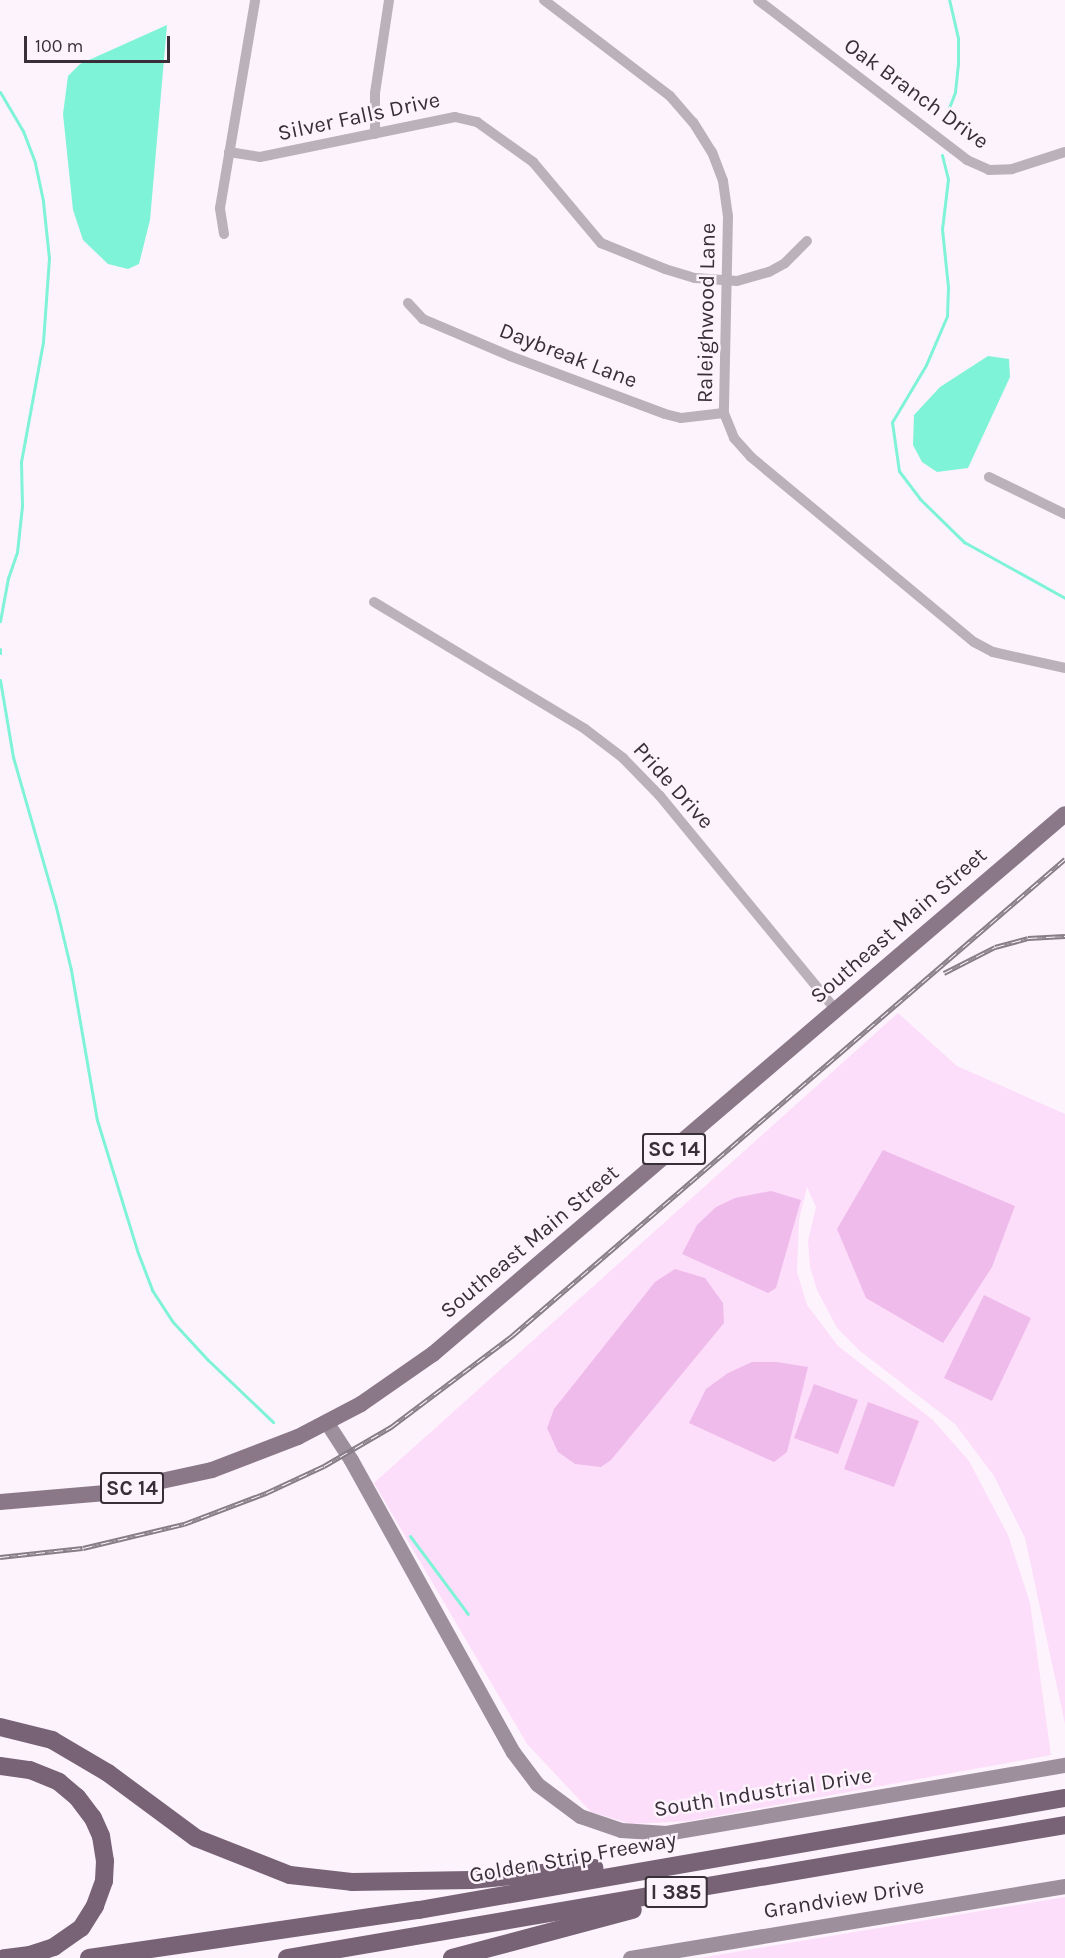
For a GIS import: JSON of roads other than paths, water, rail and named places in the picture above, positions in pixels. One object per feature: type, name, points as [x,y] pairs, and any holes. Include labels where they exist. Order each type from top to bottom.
[{"type":"highway","points":[[0,1728],[52,1740],[108,1773],[196,1838],[290,1875],[352,1882],[471,1880],[739,1854]]},
{"type":"highway","points":[[0,1766],[30,1770],[58,1782],[77,1797],[93,1818],[101,1836],[105,1861],[104,1881],[98,1898],[81,1928],[54,1947],[4,1958]]},
{"type":"highway","name":"Golden Strip Freeway","points":[[89,1958],[407,1911],[1065,1798]]},
{"type":"highway","name":"I 385","points":[[287,1958],[1065,1825]]},
{"type":"highway","points":[[452,1958],[740,1881]]},
{"type":"main road","name":"Southeast Main Street","points":[[0,1502],[106,1493],[164,1482],[260,1453],[327,1423],[393,1383],[433,1354],[1065,814]]},
{"type":"street","points":[[224,234],[220,208],[255,0]]},
{"type":"street","points":[[375,134],[375,93],[390,0]]},
{"type":"street","name":"Raleighwood Lane","points":[[544,0],[661,89],[693,122],[712,152],[723,181],[728,216],[724,413],[734,438],[752,457],[974,642],[993,652],[1065,668]]},
{"type":"street","name":"Oak Branch Drive","points":[[758,0],[967,160],[989,170],[1012,169],[1065,152]]},
{"type":"street","name":"Silver Falls Drive","points":[[229,152],[260,157],[455,117],[477,122],[533,162],[601,243],[664,269],[695,278],[737,281],[769,272],[785,263],[807,241]]},
{"type":"street","name":"Daybreak Lane","points":[[408,303],[423,319],[510,357],[665,414],[681,418],[724,413]]},
{"type":"street","points":[[989,477],[1065,514]]},
{"type":"street","name":"Pride Drive","points":[[374,602],[585,729],[623,758],[660,796],[836,1010]]},
{"type":"street","name":"South Industrial Drive","points":[[327,1423],[351,1460],[513,1752],[527,1773],[549,1796],[587,1819],[621,1830],[666,1833],[1065,1766]]},
{"type":"street","name":"Grandview Drive","points":[[630,1958],[1065,1886]]},
{"type":"waterway","points":[[947,113],[955,92],[958,64],[958,38],[949,0]]},
{"type":"waterway","points":[[0,92],[23,131],[35,163],[43,202],[49,258],[43,342],[21,462],[22,506],[17,552],[8,578],[0,621]]},
{"type":"waterway","points":[[942,155],[948,179],[942,229],[948,287],[947,316],[926,365],[892,422],[899,471],[920,499],[964,542],[1065,598]]},
{"type":"waterway","points":[[0,680],[13,757],[56,907],[71,970],[97,1120],[138,1253],[152,1290],[172,1321],[208,1360],[273,1422]]},
{"type":"waterway","points":[[410,1536],[468,1614]]},
{"type":"railway","points":[[0,1557],[83,1548],[184,1524],[266,1493],[324,1466],[391,1427],[513,1335],[1065,859]]},
{"type":"railway","points":[[944,973],[995,947],[1028,938],[1065,936]]}]
